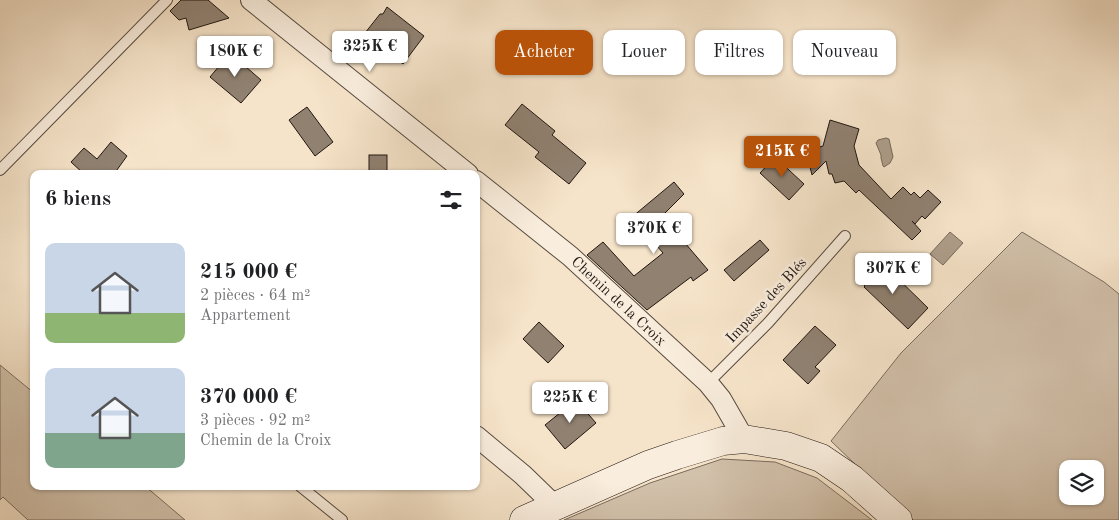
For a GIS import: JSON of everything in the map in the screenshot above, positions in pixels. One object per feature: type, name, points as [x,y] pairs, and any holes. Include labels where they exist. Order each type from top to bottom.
[{"type":"main road","points":[[524,520],[648,464],[723,441],[744,439],[786,446],[821,458],[852,479],[898,520]]},
{"type":"street","points":[[251,0],[463,170]]},
{"type":"street","name":"Chemin de la Croix","points":[[480,184],[570,256],[708,383],[721,399],[744,439]]},
{"type":"street","points":[[480,439],[555,506]]},
{"type":"lane","points":[[0,170],[167,0]]},
{"type":"lane","name":"Impasse des Blés","points":[[708,383],[768,323],[845,236]]},
{"type":"lane","points":[[305,490],[342,520]]},
{"type":"shaded area","points":[[889,139],[893,157],[890,163],[884,167],[876,143],[878,140]]},
{"type":"shaded area","points":[[950,232],[963,243],[943,265],[930,254]]},
{"type":"shaded area","points":[[1022,232],[1104,282],[1119,294],[1119,520],[913,520],[831,441],[901,353]]},
{"type":"shaded area","points":[[0,365],[30,390],[30,490],[150,490],[185,520],[28,520],[3,497],[0,500]]},
{"type":"shaded area","points":[[722,459],[775,462],[817,478],[872,520],[564,520],[650,483]]},
{"type":"building","points":[[181,0],[208,0],[229,18],[189,30],[186,18],[179,20],[170,11]]},
{"type":"building","points":[[387,7],[424,36],[403,64],[365,33]]},
{"type":"building","points":[[230,53],[261,80],[241,103],[210,77]]},
{"type":"building","points":[[522,104],[555,131],[552,135],[586,163],[569,184],[535,157],[539,152],[505,125]]},
{"type":"building","points":[[307,107],[333,142],[315,156],[289,120]]},
{"type":"building","points":[[830,120],[859,129],[854,146],[859,165],[891,199],[903,187],[911,195],[914,192],[920,198],[928,190],[941,202],[925,219],[922,216],[915,224],[912,221],[921,231],[912,240],[859,190],[856,193],[844,181],[835,183],[832,174],[829,174],[826,161],[812,175],[806,151],[823,146]]},
{"type":"building","points":[[111,142],[127,156],[117,170],[80,170],[71,162],[84,148],[97,159]]},
{"type":"building","points":[[369,155],[387,155],[387,170],[369,170]]},
{"type":"building","points":[[775,157],[804,184],[789,200],[760,173]]},
{"type":"building","points":[[674,182],[684,194],[662,216],[708,270],[693,281],[691,277],[647,310],[587,255],[603,242],[634,276],[663,253],[632,217]]},
{"type":"building","points":[[760,240],[769,250],[734,281],[724,270]]},
{"type":"building","points":[[868,265],[877,274],[885,266],[928,308],[908,329],[856,277]]},
{"type":"building","points":[[539,322],[564,346],[548,363],[523,339]]},
{"type":"building","points":[[815,326],[836,345],[815,367],[820,371],[808,384],[783,360]]},
{"type":"building","points":[[576,400],[596,423],[565,449],[545,425]]}]
